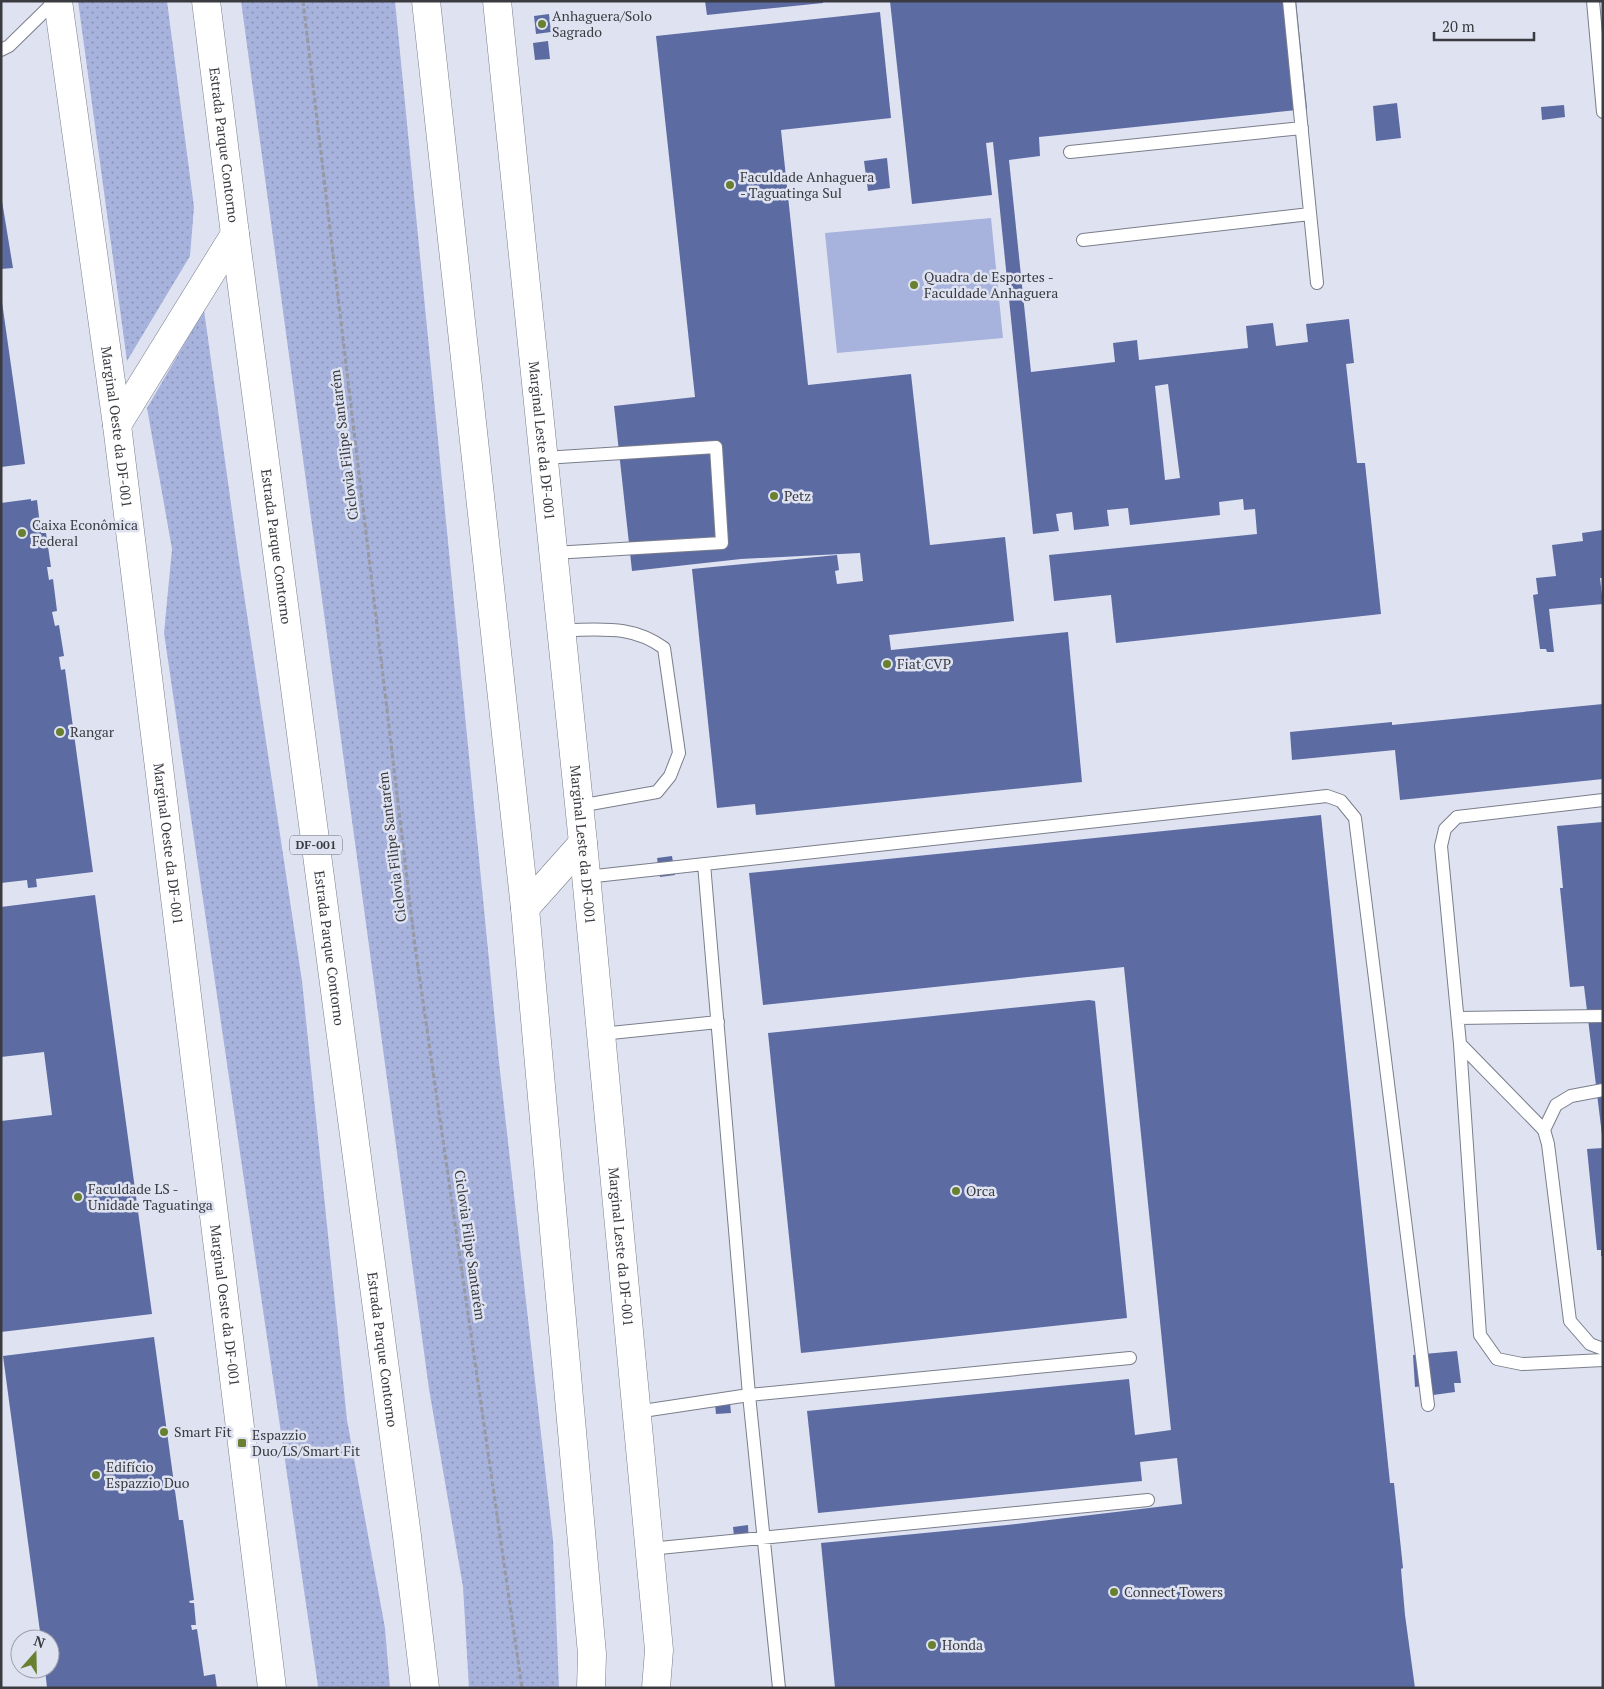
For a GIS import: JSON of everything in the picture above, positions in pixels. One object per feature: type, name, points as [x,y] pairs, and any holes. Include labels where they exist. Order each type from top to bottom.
[{"type":"main road","name":"Marginal Oeste da DF-001","points":[[56,1],[117,425],[272,1688]]},
{"type":"main road","name":"Estrada Parque Contorno","points":[[206,1],[407,1536],[425,1688]]},
{"type":"main road","points":[[426,1],[525,908],[592,1654],[591,1688]]},
{"type":"main road","name":"Marginal Leste da DF-001","points":[[497,1],[583,843],[659,1650],[656,1688]]},
{"type":"main road","points":[[117,425],[235,234]]},
{"type":"main road","points":[[525,908],[583,843]]},
{"type":"main road","points":[[659,1650],[670,1688]]},
{"type":"lane","points":[[1,50],[9,46],[56,1]]},
{"type":"lane","points":[[1289,1],[1317,284]]},
{"type":"lane","points":[[1593,1],[1603,112]]},
{"type":"lane","points":[[1070,152],[1302,128]]},
{"type":"lane","points":[[1083,240],[1310,214]]},
{"type":"lane","points":[[544,458],[716,447],[722,542],[553,553]]},
{"type":"lane","points":[[561,630],[625,630],[649,637],[664,648],[678,753],[670,776],[658,792],[579,806]]},
{"type":"lane","points":[[586,877],[1327,796],[1341,801],[1355,818],[1428,1405]]},
{"type":"lane","points":[[1603,800],[1457,817],[1444,829],[1441,846],[1458,1018],[1480,1335],[1497,1358],[1522,1364],[1603,1360]]},
{"type":"lane","points":[[704,864],[749,1395],[779,1688]]},
{"type":"lane","points":[[1458,1018],[1603,1016]]},
{"type":"lane","points":[[601,1034],[718,1022]]},
{"type":"lane","points":[[1460,1044],[1544,1130],[1548,1144],[1570,1321],[1590,1344],[1603,1349]]},
{"type":"lane","points":[[1544,1130],[1556,1105],[1571,1096],[1603,1090]]},
{"type":"lane","points":[[636,1412],[749,1395],[1130,1358]]},
{"type":"lane","points":[[649,1549],[1148,1500]]},
{"type":"path","name":"Ciclovia Filipe Santarém","points":[[303,1],[415,946],[522,1688]]},
{"type":"shaded area","points":[[78,1],[167,1],[194,207],[190,256],[127,361]]},
{"type":"shaded area","points":[[241,1],[395,1],[499,1062],[553,1540],[559,1688],[469,1688],[463,1587],[429,1389]]},
{"type":"shaded area","name":"Quadra de Esportes - Faculdade Anhaguera","points":[[991,218],[1003,338],[837,353],[825,233]]},
{"type":"shaded area","points":[[204,310],[239,561],[302,981],[347,1420],[385,1628],[390,1688],[319,1688],[318,1686],[164,633],[172,549],[147,408]]},
{"type":"building","points":[[705,1],[823,1],[823,3],[707,15]]},
{"type":"building","points":[[890,1],[1296,1],[1307,109],[1039,137],[1040,156],[1009,160],[1031,372],[1115,362],[1113,343],[1137,340],[1139,360],[1248,348],[1246,326],[1273,323],[1276,346],[1308,342],[1306,324],[1349,319],[1354,363],[1346,364],[1357,463],[1365,463],[1381,614],[1116,643],[1111,595],[1054,601],[1049,555],[1257,534],[1255,509],[1244,510],[1243,499],[1219,502],[1220,515],[1130,525],[1128,508],[1107,510],[1109,526],[1074,530],[1072,512],[1056,514],[1059,531],[1033,534],[993,142],[986,143],[992,195],[912,204]],"holes":[[[1168,384],[1180,478],[1165,480],[1155,386]]]},
{"type":"building","points":[[880,12],[891,118],[781,130],[808,385],[911,374],[930,545],[1005,537],[1014,621],[889,635],[891,650],[1068,632],[1082,782],[756,815],[755,804],[717,808],[692,569],[837,555],[839,570],[835,571],[837,584],[863,581],[860,553],[741,559],[632,571],[614,406],[695,397],[656,36]]},
{"type":"building","name":"Anhaguera/Solo Sagrado","points":[[549,14],[551,32],[536,34],[534,16]]},
{"type":"building","name":"Anhaguera/Solo Sagrado","points":[[548,41],[550,59],[535,60],[533,43]]},
{"type":"building","points":[[1397,103],[1401,138],[1376,141],[1373,106]]},
{"type":"building","points":[[1564,105],[1565,117],[1542,120],[1541,107]]},
{"type":"building","points":[[887,158],[890,188],[868,191],[864,161]]},
{"type":"building","points":[[1,195],[13,268],[1,269]]},
{"type":"building","points":[[1,295],[25,464],[1,467]]},
{"type":"building","points":[[31,499],[31,501],[37,500],[41,533],[46,533],[51,567],[47,567],[49,580],[53,579],[57,611],[52,612],[55,626],[59,625],[64,656],[59,657],[61,670],[65,669],[93,872],[36,879],[37,887],[28,888],[27,880],[1,883],[1,503]]},
{"type":"building","points":[[1603,530],[1603,578],[1600,578],[1603,604],[1549,609],[1554,652],[1540,649],[1533,595],[1538,594],[1536,578],[1556,576],[1552,545],[1583,541],[1582,533]]},
{"type":"building","points":[[1603,704],[1603,779],[1400,800],[1395,750],[1292,760],[1290,732],[1392,722],[1392,725]]},
{"type":"building","points":[[1321,815],[1390,1483],[1394,1483],[1403,1568],[1401,1569],[1405,1615],[1415,1688],[835,1688],[821,1543],[1007,1525],[1182,1504],[1177,1458],[1140,1462],[1142,1481],[818,1513],[807,1411],[1129,1379],[1135,1435],[1171,1430],[1124,967],[763,1005],[749,873]]},
{"type":"building","points":[[1603,822],[1602,1135],[1584,986],[1570,987],[1560,888],[1563,888],[1557,826]]},
{"type":"building","points":[[672,856],[675,875],[660,877],[657,858]]},
{"type":"building","points":[[95,895],[152,1314],[1,1332],[1,1121],[52,1115],[44,1052],[1,1057],[1,907]]},
{"type":"building","points":[[1089,1000],[1095,1001],[1127,1318],[801,1353],[768,1033]]},
{"type":"building","points":[[1603,1148],[1603,1256],[1601,1256],[1601,1250],[1597,1250],[1587,1149]]},
{"type":"building","points":[[154,1337],[179,1520],[183,1520],[194,1600],[189,1601],[194,1603],[196,1625],[191,1625],[192,1630],[197,1629],[204,1676],[215,1674],[217,1688],[47,1688],[46,1679],[60,1679],[60,1629],[40,1629],[3,1356]]},
{"type":"building","points":[[1457,1351],[1461,1383],[1454,1383],[1455,1392],[1426,1396],[1424,1386],[1415,1387],[1413,1355]]},
{"type":"building","points":[[729,1393],[731,1413],[716,1414],[714,1394]]},
{"type":"building","points":[[748,1525],[749,1545],[735,1546],[733,1527]]},
{"type":"place","name":"Anhaguera/Solo Sagrado","points":[[542,24]]},
{"type":"place","name":"Faculdade Anhaguera - Taguatinga Sul","points":[[730,185]]},
{"type":"place","name":"Quadra de Esportes - Faculdade Anhaguera","points":[[914,285]]},
{"type":"place","name":"Petz","points":[[774,496]]},
{"type":"place","name":"Caixa Econômica Federal","points":[[22,533]]},
{"type":"place","name":"Fiat CVP","points":[[887,664]]},
{"type":"place","name":"Rangar","points":[[60,732]]},
{"type":"place","name":"Orca","points":[[956,1191]]},
{"type":"place","name":"Faculdade LS - Unidade Taguatinga","points":[[78,1197]]},
{"type":"place","name":"Smart Fit","points":[[164,1432]]},
{"type":"place","name":"Espazzio Duo/LS/Smart Fit","points":[[242,1443]]},
{"type":"place","name":"Edifício Espazzio Duo","points":[[96,1475]]},
{"type":"place","name":"Connect Towers","points":[[1114,1592]]},
{"type":"place","name":"Honda","points":[[932,1645]]}]
